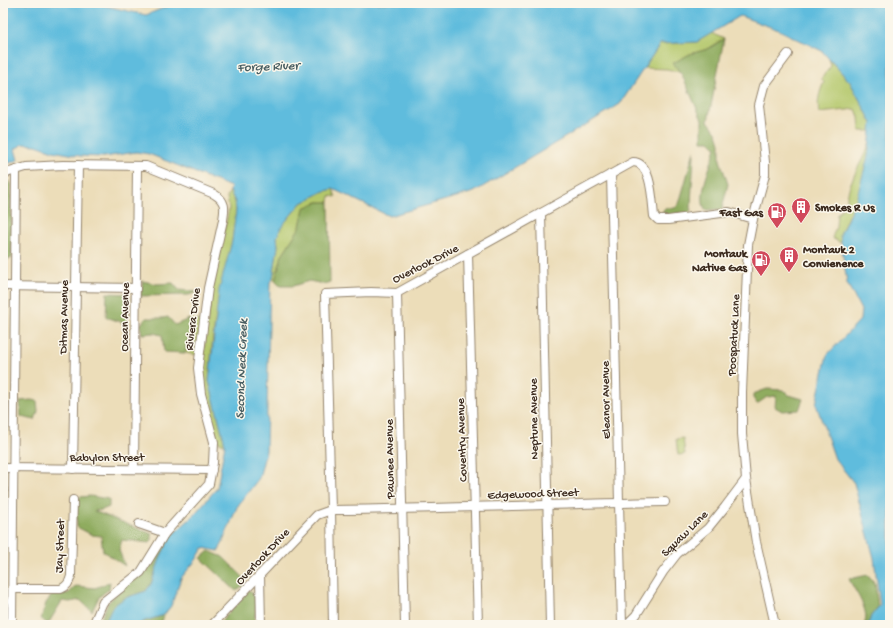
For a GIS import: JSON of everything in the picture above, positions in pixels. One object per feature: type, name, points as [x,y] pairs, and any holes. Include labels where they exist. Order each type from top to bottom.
[{"type":"street","name":"Poospatuck Lane","points":[[775,625],[756,542],[746,479],[742,434],[742,392],[748,245],[753,219],[765,175],[759,105],[764,86],[788,54]]},
{"type":"street","name":"Overlook Drive","points":[[212,625],[318,515],[331,510],[325,294],[397,293],[633,162],[638,162],[643,166],[648,175],[654,216],[658,220],[729,212],[753,219]]},
{"type":"street","name":"Riviera Drive","points":[[3,174],[26,167],[63,165],[146,166],[214,194],[220,197],[223,201],[223,220],[208,288],[198,368],[200,394],[214,442],[212,470],[209,484],[165,533],[140,572],[103,602],[93,625]]},
{"type":"street","name":"Ditmas Avenue","points":[[73,469],[78,166]]},
{"type":"street","name":"Ocean Avenue","points":[[134,469],[137,166]]},
{"type":"street","points":[[12,625],[14,589],[16,170]]},
{"type":"street","name":"Eleanor Avenue","points":[[611,174],[622,625]]},
{"type":"street","name":"Neptune Avenue","points":[[541,214],[550,625]]},
{"type":"street","name":"Coventry Avenue","points":[[468,254],[478,625]]},
{"type":"street","points":[[3,286],[136,288]]},
{"type":"street","name":"Pawnee Avenue","points":[[397,293],[405,625]]},
{"type":"street","name":"Babylon Street","points":[[3,468],[212,470]]},
{"type":"street","name":"Squaw Lane","points":[[626,625],[636,615],[663,572],[677,554],[708,528],[746,479]]},
{"type":"street","name":"Jay Street","points":[[14,589],[60,589],[66,587],[71,576],[73,500]]},
{"type":"street","name":"Edgewood Street","points":[[331,510],[665,502]]},
{"type":"street","points":[[331,510],[333,625]]},
{"type":"street","points":[[140,524],[165,533]]},
{"type":"street","points":[[260,575],[261,625]]},
{"type":"green space","points":[[711,33],[724,39],[708,49],[690,54],[674,63],[680,72],[667,69],[644,68],[660,44],[697,42]]},
{"type":"green space","points":[[724,39],[708,121],[717,133],[720,143],[720,160],[728,184],[722,209],[705,210],[703,203],[704,187],[716,147],[710,141],[702,141],[702,120],[682,75],[673,63],[690,54],[708,49]]},
{"type":"green space","points":[[829,59],[850,82],[872,123],[871,131],[860,131],[859,117],[856,109],[819,113],[819,97],[824,82],[821,79],[831,66]]},
{"type":"green space","points":[[870,142],[863,179],[856,200],[844,226],[841,243],[832,238],[836,227],[837,214],[846,205],[852,180]]},
{"type":"green space","points":[[694,151],[691,210],[688,213],[663,215],[663,210],[667,208],[675,208],[679,204]]},
{"type":"green space","points":[[7,179],[11,185],[12,258],[4,260],[3,183]]},
{"type":"green space","points":[[333,189],[336,197],[330,196],[329,202],[318,202],[304,208],[300,227],[282,255],[275,281],[273,278],[278,246],[277,237],[281,227],[300,204],[322,192]]},
{"type":"green space","points":[[230,191],[235,202],[236,210],[232,241],[213,335],[209,381],[225,444],[218,442],[203,392],[202,370],[208,315],[216,268],[229,209],[227,197]]},
{"type":"green space","points":[[318,202],[329,202],[330,282],[324,284],[309,281],[293,286],[280,286],[275,281],[282,255],[300,227],[304,208]]},
{"type":"green space","points":[[143,281],[156,284],[173,283],[179,290],[198,292],[189,295],[140,296]]},
{"type":"green space","points":[[107,293],[128,294],[130,298],[127,324],[106,317]]},
{"type":"green space","points":[[168,317],[175,325],[189,319],[190,332],[185,353],[164,352],[162,335],[153,333],[142,334],[140,325],[146,318]]},
{"type":"green space","points":[[189,319],[201,321],[197,355],[185,353],[190,332]]},
{"type":"green space","points":[[767,389],[783,390],[789,395],[803,399],[799,410],[782,411],[775,407],[776,396],[767,397],[757,404],[753,398],[753,394]]},
{"type":"green space","points":[[20,401],[37,401],[38,411],[35,420],[21,417]]},
{"type":"green space","points":[[683,438],[685,454],[678,455],[676,439]]},
{"type":"green space","points":[[90,496],[109,499],[109,507],[94,511],[152,534],[152,540],[150,543],[122,540],[119,550],[125,566],[103,551],[101,536],[92,535],[77,527],[76,500],[80,497]]},
{"type":"green space","points":[[172,535],[161,556],[151,584],[146,591],[125,598],[108,616],[104,625],[98,625],[108,603],[167,537]]},
{"type":"green space","points":[[209,551],[223,557],[244,578],[245,584],[236,591],[201,558]]},
{"type":"green space","points":[[868,575],[875,583],[878,607],[871,616],[868,625],[864,625],[866,620],[864,608],[849,579]]},
{"type":"green space","points":[[110,582],[109,589],[99,597],[92,611],[80,600],[70,602],[62,601],[48,624],[41,619],[46,603],[52,595],[69,593],[76,586],[95,588]]},
{"type":"green space","points":[[249,590],[255,597],[256,601],[254,625],[218,625]]},
{"type":"green space","points":[[164,615],[161,625],[137,625],[145,621]]},
{"type":"water","points":[[3,3],[93,3],[146,15],[176,3],[890,3],[890,625],[868,625],[871,616],[880,605],[874,558],[854,483],[835,459],[816,404],[827,355],[860,320],[861,310],[847,283],[840,235],[856,200],[868,156],[872,123],[850,82],[822,51],[779,30],[740,16],[697,42],[660,44],[620,104],[474,192],[389,216],[333,189],[322,192],[300,204],[281,227],[277,237],[278,246],[273,278],[270,282],[266,451],[259,478],[237,507],[219,551],[203,548],[196,560],[181,578],[171,606],[164,615],[137,625],[104,625],[113,606],[125,598],[146,591],[151,584],[161,556],[172,535],[191,518],[217,488],[225,444],[209,381],[219,290],[232,241],[236,210],[235,202],[230,191],[231,187],[149,154],[136,152],[104,157],[80,156],[53,151],[36,145],[23,144],[15,149],[18,160],[3,165]]},
{"type":"place","name":"Smokes R Us","points":[[801,224]]},
{"type":"place","name":"Fast Gas","points":[[777,229]]},
{"type":"place","name":"Montauk 2 Convienence","points":[[789,273]]},
{"type":"place","name":"Montauk Native Gas","points":[[761,277]]},
{"type":"water label","name":"Forge River","points":[[268,65]]},
{"type":"water label","name":"Second Neck Creek","points":[[240,369]]}]
